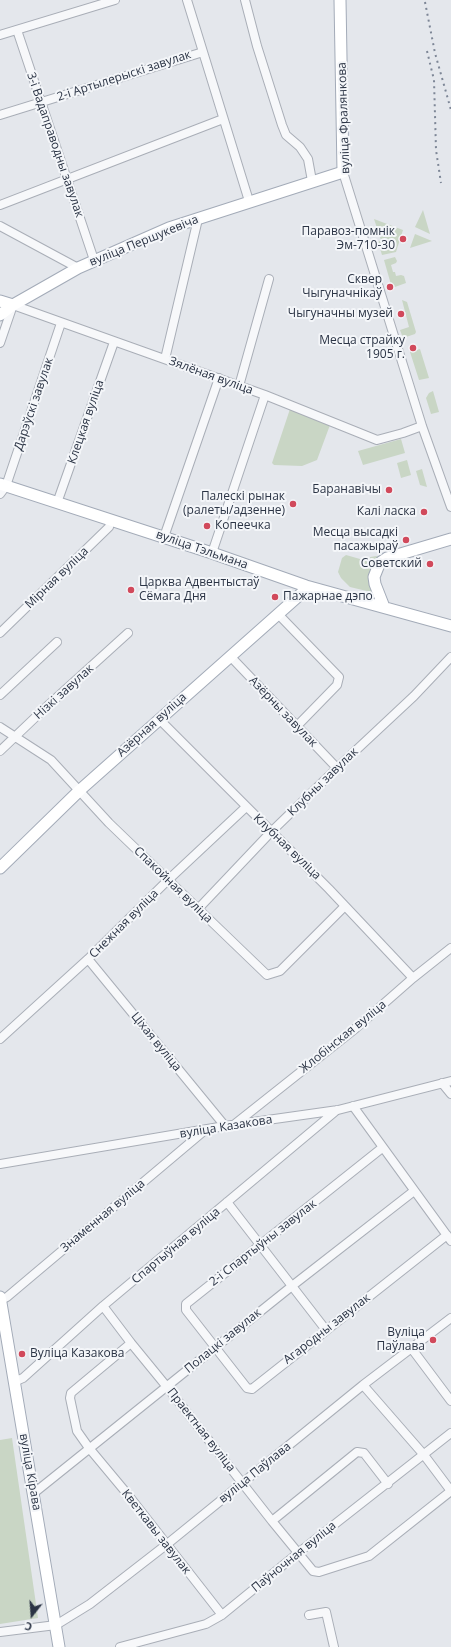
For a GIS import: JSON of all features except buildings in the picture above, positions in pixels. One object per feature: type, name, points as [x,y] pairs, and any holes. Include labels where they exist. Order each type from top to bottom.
[{"type":"main road","name":"вуліца Фралянкова","points":[[340,0],[343,172]]},
{"type":"main road","name":"вуліца Першукевіча","points":[[0,315],[14,305],[78,268],[169,228],[343,172]]},
{"type":"main road","name":"Зялёная вуліца","points":[[0,300],[14,305]]},
{"type":"main road","name":"вуліца Тэльмана","points":[[2,488],[57,503],[164,537],[306,586],[451,626]]},
{"type":"main road","points":[[386,607],[375,584],[374,577],[381,562],[388,558],[451,540]]},
{"type":"main road","name":"Азёрная вуліца","points":[[0,868],[80,790],[303,592],[306,586]]},
{"type":"main road","name":"вуліца Кірава","points":[[0,1298],[59,1647]]},
{"type":"street","points":[[0,35],[115,0]]},
{"type":"street","points":[[187,0],[249,201]]},
{"type":"street","points":[[245,0],[257,46],[286,135],[300,147],[308,159],[312,181]]},
{"type":"street","name":"3-і Вадаправодны завулак","points":[[17,30],[94,260]]},
{"type":"street","name":"2-і Артылерыскі завулак","points":[[0,115],[203,52]]},
{"type":"street","points":[[0,205],[223,119]]},
{"type":"street","name":"вуліца Фралянкова","points":[[343,172],[422,426],[451,507]]},
{"type":"street","points":[[165,359],[198,218]]},
{"type":"street","points":[[0,226],[78,268]]},
{"type":"street","points":[[239,386],[270,279]]},
{"type":"street","points":[[0,343],[14,305]]},
{"type":"street","name":"Зялёная вуліца","points":[[14,305],[265,395],[377,440],[404,433],[422,426]]},
{"type":"street","name":"Дарэўскі завулак","points":[[2,488],[61,323]]},
{"type":"street","name":"Клецкая вуліца","points":[[57,503],[114,342]]},
{"type":"street","points":[[164,537],[219,378]]},
{"type":"street","points":[[212,553],[265,395]]},
{"type":"street","name":"Мірная вуліца","points":[[0,633],[109,527],[111,520]]},
{"type":"street","points":[[278,614],[339,677],[337,685],[297,726]]},
{"type":"street","name":"Нізкі завулак","points":[[0,751],[128,633]]},
{"type":"street","points":[[0,695],[57,642]]},
{"type":"street","name":"Азёрны завулак","points":[[230,656],[337,768]]},
{"type":"street","name":"Клубны завулак","points":[[198,909],[271,832],[414,696],[451,657]]},
{"type":"street","name":"Клубная вуліца","points":[[159,719],[345,906],[413,978]]},
{"type":"street","name":"Спакойная вуліца","points":[[0,727],[51,760],[80,790],[108,823],[267,975],[280,972],[345,906]]},
{"type":"street","name":"Снежная вуліца","points":[[0,1040],[88,959],[167,880],[246,807]]},
{"type":"street","name":"Жлобінская вуліца","points":[[234,1125],[356,1028],[413,978],[451,948]]},
{"type":"street","name":"Ціхая вуліца","points":[[88,959],[225,1126]]},
{"type":"street","name":"вуліца Казакова","points":[[0,1164],[225,1126],[338,1110],[451,1081]]},
{"type":"street","points":[[442,1083],[451,1094]]},
{"type":"street","points":[[352,1106],[449,1238]]},
{"type":"street","name":"Спартыўная вуліца","points":[[14,1382],[22,1378],[103,1306],[338,1110]]},
{"type":"street","name":"Знаменная вуліца","points":[[0,1298],[7,1297],[205,1130]]},
{"type":"street","name":"2-і Спартыўны завулак","points":[[215,1348],[185,1306],[186,1304],[261,1246],[382,1148]]},
{"type":"street","name":"Полацкі завулак","points":[[34,1493],[292,1286],[414,1191]]},
{"type":"street","points":[[227,1202],[326,1330]]},
{"type":"street","name":"Агародны завулак","points":[[215,1348],[247,1388],[252,1389],[326,1330],[449,1238]]},
{"type":"street","name":"Праектная вуліца","points":[[103,1306],[313,1571],[316,1572],[369,1556],[451,1491]]},
{"type":"street","name":"вуліца Паўлава","points":[[56,1624],[90,1604],[166,1545],[363,1386],[451,1318]]},
{"type":"street","name":"Кветкавы завулак","points":[[131,1343],[71,1393],[70,1398],[77,1431],[222,1615]]},
{"type":"street","points":[[412,1349],[451,1401]]},
{"type":"street","points":[[363,1386],[424,1455],[451,1491]]},
{"type":"street","name":"Паўночная вуліца","points":[[120,1647],[206,1624],[222,1615],[298,1553],[388,1484],[451,1433]]},
{"type":"street","points":[[272,1521],[357,1452],[364,1453],[388,1484]]},
{"type":"street","points":[[309,1615],[326,1612],[334,1647]]},
{"type":"street","points":[[0,1632],[56,1624]]},
{"type":"green space","points":[[423,210],[430,234],[415,227]]},
{"type":"green space","points":[[374,219],[403,230],[396,252],[382,255],[378,242],[381,240]]},
{"type":"green space","points":[[415,234],[432,241],[410,248]]},
{"type":"green space","points":[[395,257],[397,261],[396,263],[391,265],[393,272],[395,272],[396,276],[404,276],[406,283],[392,288],[384,260]]},
{"type":"green space","points":[[402,300],[407,302],[416,332],[415,334],[403,338],[400,330],[409,327]]},
{"type":"green space","points":[[420,349],[429,378],[419,380],[410,352]]},
{"type":"green space","points":[[433,391],[439,412],[431,414],[426,398],[429,393]]},
{"type":"green space","points":[[290,409],[330,425],[317,460],[302,466],[274,465],[272,463]]},
{"type":"green space","points":[[401,439],[405,453],[363,465],[358,451]]},
{"type":"green space","points":[[407,460],[411,475],[401,478],[397,463]]},
{"type":"green space","points":[[422,469],[427,487],[420,485],[416,471]]},
{"type":"green space","points":[[346,555],[360,559],[376,556],[381,557],[371,592],[350,587],[341,578],[338,572],[342,558]]},
{"type":"green space","points":[[12,1438],[38,1618],[0,1624],[0,1440]]},
{"type":"railway","points":[[425,2],[435,53],[451,110]]},
{"type":"railway","points":[[427,51],[434,80],[436,150],[441,183]]},
{"type":"place","name":"Паравоз-помнік Эм-710-30","points":[[403,239]]},
{"type":"place","name":"Сквер Чыгуначнікаў","points":[[390,287]]},
{"type":"place","name":"Чыгуначны музей","points":[[401,314]]},
{"type":"place","name":"Месца страйку 1905 г.","points":[[413,348]]},
{"type":"place","name":"Баранавічы","points":[[389,490]]},
{"type":"place","name":"Палескі рынак (ралеты/адзенне)","points":[[293,504]]},
{"type":"place","name":"Калі ласка","points":[[424,512]]},
{"type":"place","name":"Копеечка","points":[[207,526]]},
{"type":"place","name":"Месца высадкі пасажыраў","points":[[406,540]]},
{"type":"place","name":"Советский","points":[[430,564]]},
{"type":"place","name":"Царква Адвентыстаў Сёмага Дня","points":[[131,590]]},
{"type":"place","name":"Пажарнае дэпо","points":[[275,597]]},
{"type":"place","name":"Вуліца Паўлава","points":[[433,1340]]},
{"type":"place","name":"Вуліца Казакова","points":[[22,1354]]}]
